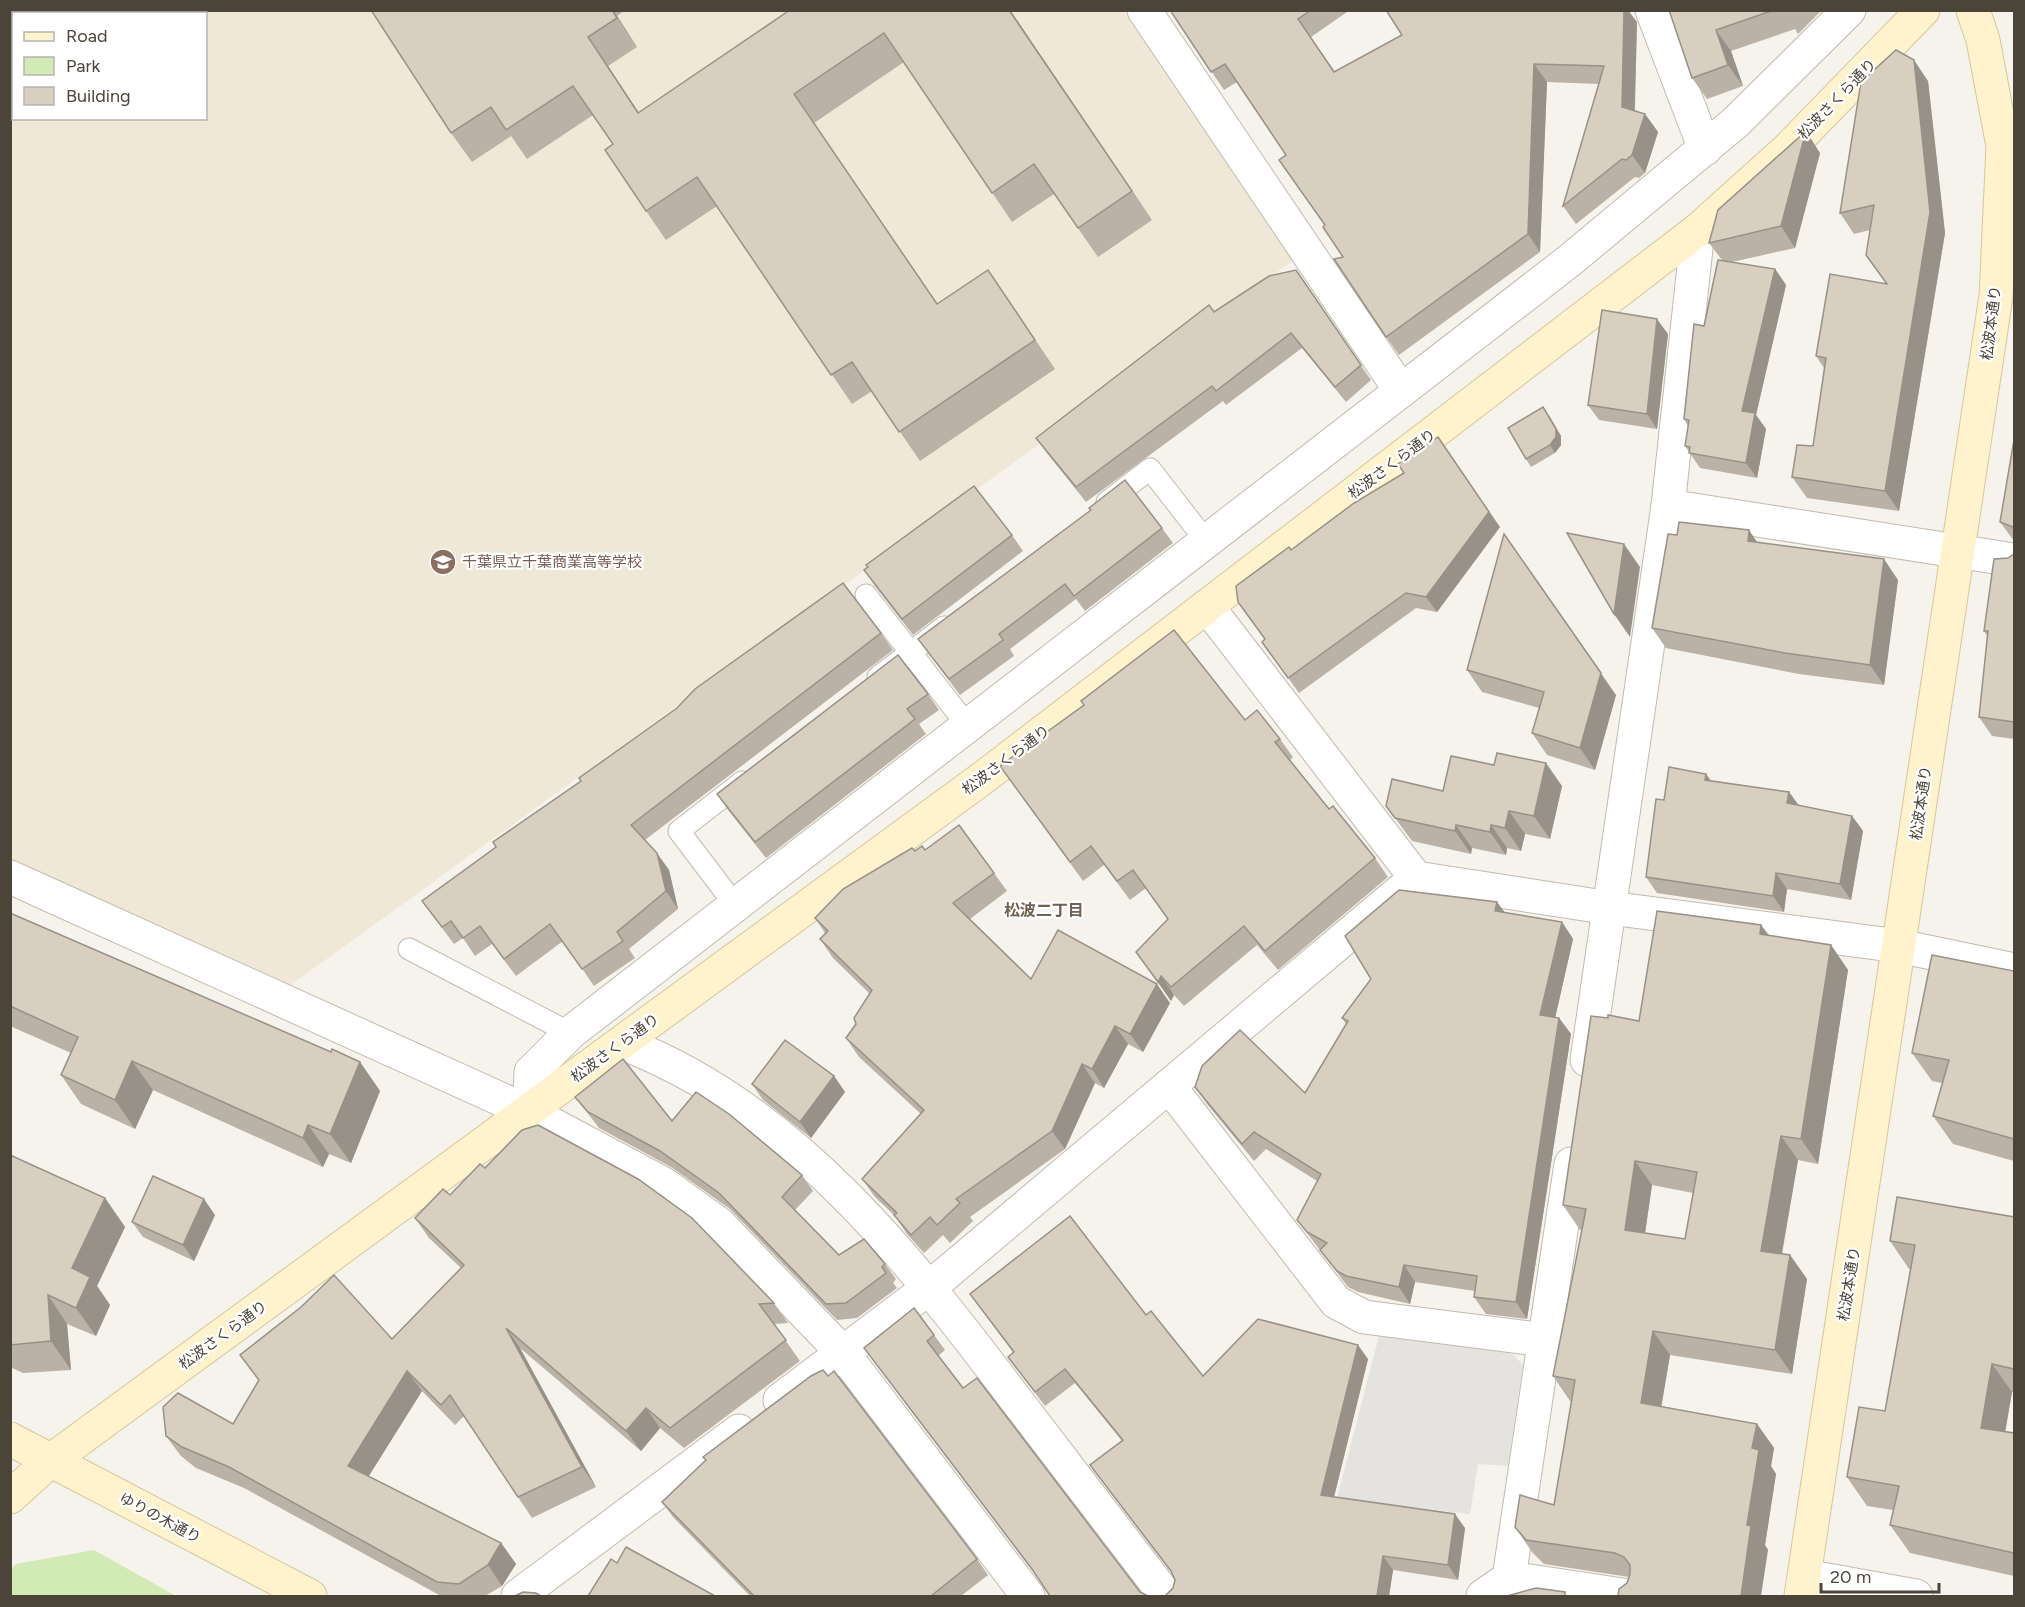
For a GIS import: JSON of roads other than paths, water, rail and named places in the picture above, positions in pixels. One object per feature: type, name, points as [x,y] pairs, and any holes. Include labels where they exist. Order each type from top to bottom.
[{"type":"street","points":[[1144,10],[1401,391]]},
{"type":"street","points":[[1652,10],[1705,149]]},
{"type":"street","points":[[529,1112],[531,1072],[570,1033],[1569,261],[1736,122],[1850,10]]},
{"type":"street","name":"松波さくら通り","points":[[10,1497],[50,1461],[984,777],[1698,230],[1788,149],[1923,10]]},
{"type":"street","name":"松波本通り","points":[[1803,1586],[1996,297],[2002,146],[1983,40],[1973,10]]},
{"type":"street","points":[[1582,1095],[1668,506],[1698,230]]},
{"type":"street","points":[[1668,506],[2014,560]]},
{"type":"street","points":[[1207,606],[1416,878],[1610,908],[1899,946],[2014,970]]},
{"type":"street","points":[[10,877],[529,1112],[662,1183],[719,1224],[843,1353],[1028,1596]]},
{"type":"street","points":[[518,1596],[930,1287],[1416,878]]},
{"type":"street","points":[[622,1043],[680,1069],[754,1117],[804,1158],[846,1198],[930,1287],[1166,1596]]},
{"type":"street","points":[[1169,1086],[1336,1302],[1364,1317],[1545,1340]]},
{"type":"street","points":[[1576,1130],[1545,1340],[1496,1587],[1629,1596]]},
{"type":"street","name":"ゆりの木通り","points":[[10,1439],[310,1596]]},
{"type":"street","points":[[1803,1586],[1916,1596]]},
{"type":"lane","points":[[1095,511],[1150,469],[1206,541]]},
{"type":"lane","points":[[866,595],[967,725]]},
{"type":"lane","points":[[864,688],[957,617]]},
{"type":"lane","points":[[735,905],[679,831],[762,767]]},
{"type":"lane","points":[[409,949],[570,1033]]},
{"type":"place","name":"千葉県立千葉商業高等学校","points":[[443,562]]},
{"type":"district","name":"松波二丁目","points":[[1044,910]]}]
